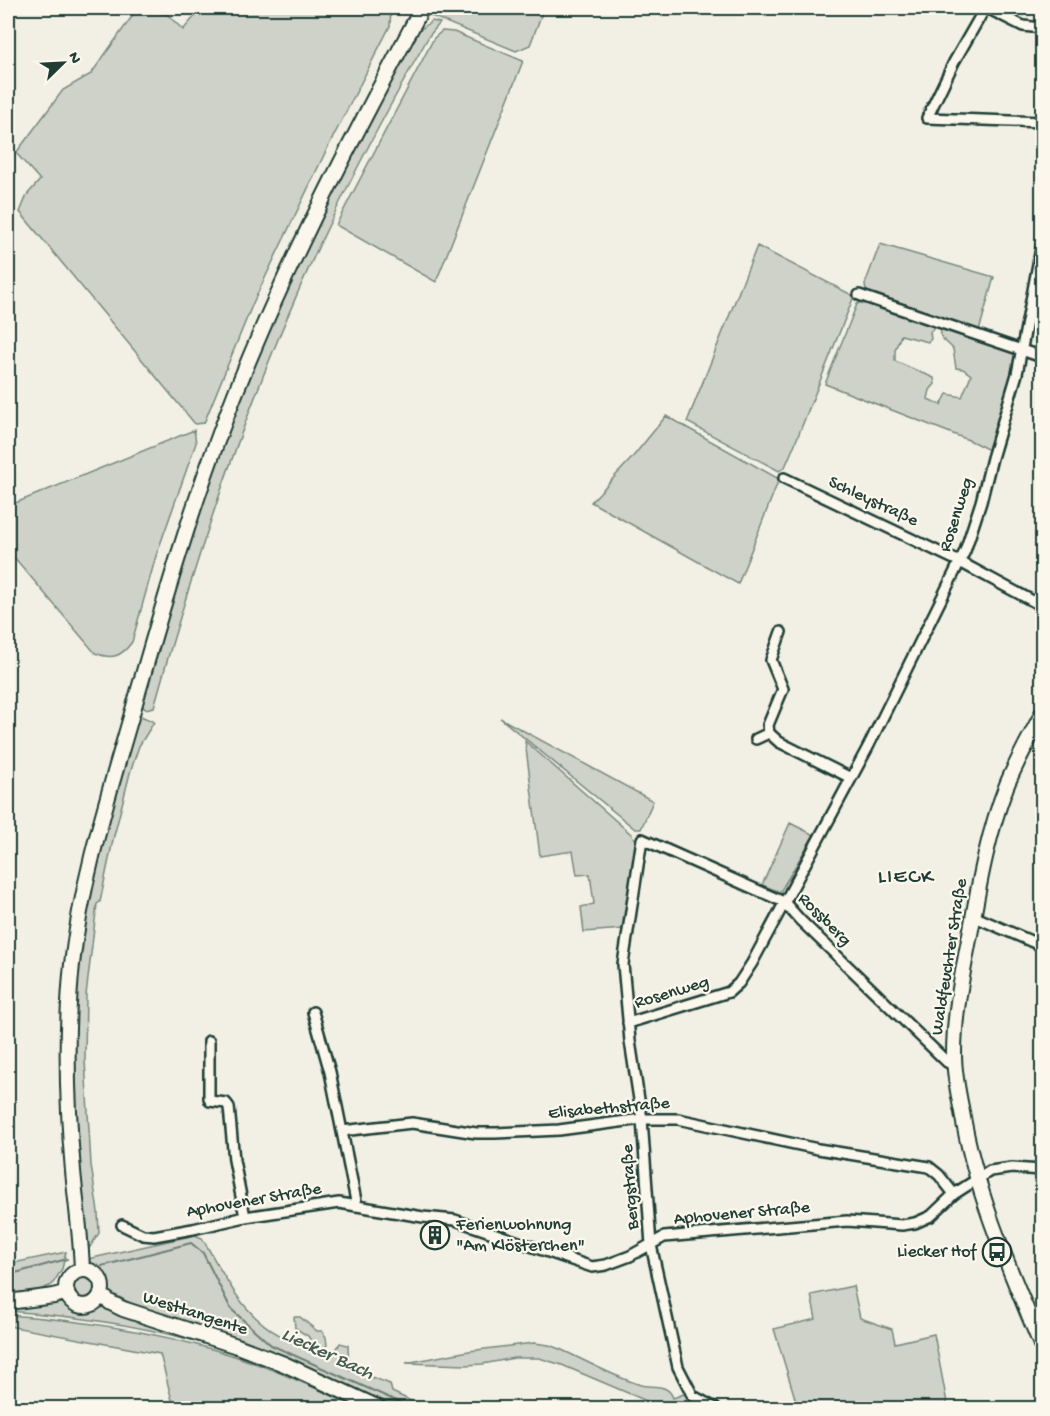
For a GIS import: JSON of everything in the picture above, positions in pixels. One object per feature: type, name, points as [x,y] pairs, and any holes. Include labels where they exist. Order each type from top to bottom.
[{"type":"main road","points":[[82,1270],[67,1073],[70,992],[84,890],[106,800],[167,588],[213,450],[250,358],[314,214],[422,8]]},
{"type":"main road","name":"Waldfeuchter Straße","points":[[1042,714],[1006,788],[987,850],[957,1010],[955,1066],[965,1132],[976,1179],[991,1225],[1042,1347]]},
{"type":"main road","points":[[82,1270],[92,1272],[100,1279],[102,1290],[95,1303],[80,1306],[72,1301],[66,1286],[71,1276],[82,1270]]},
{"type":"main road","points":[[8,1302],[67,1292]]},
{"type":"main road","name":"Westtangente","points":[[101,1295],[111,1304],[123,1309],[237,1346],[284,1364],[379,1408]]},
{"type":"street","points":[[1042,28],[1023,26],[986,8],[954,62],[927,118],[1042,122]]},
{"type":"street","name":"Rosenweg","points":[[628,1023],[729,992],[739,983],[752,963],[851,778],[960,562],[981,502],[1023,350],[1042,243]]},
{"type":"street","points":[[859,295],[1042,357]]},
{"type":"street","name":"Schleystraße","points":[[784,478],[960,562],[1042,606]]},
{"type":"street","points":[[781,632],[771,660],[783,689],[768,725],[769,733],[779,742],[851,778]]},
{"type":"street","points":[[756,739],[769,733]]},
{"type":"street","name":"Rossberg","points":[[642,839],[784,902],[947,1062],[955,1066]]},
{"type":"street","name":"Bergstraße","points":[[642,839],[622,964],[642,1119],[651,1245],[678,1367],[693,1396],[715,1408]]},
{"type":"street","points":[[973,916],[1042,946]]},
{"type":"street","points":[[313,1012],[330,1072],[356,1201],[355,1206]]},
{"type":"street","points":[[209,1041],[209,1098],[210,1101],[225,1103],[229,1107],[234,1160],[245,1217]]},
{"type":"street","name":"Elisabethstraße","points":[[342,1131],[412,1123],[476,1134],[559,1130],[642,1119],[678,1119],[818,1149],[929,1167],[954,1194]]},
{"type":"street","name":"Aphovener Straße","points":[[122,1225],[143,1235],[154,1236],[245,1217],[339,1203],[455,1220],[592,1267],[630,1256],[664,1237],[847,1221],[902,1225],[915,1223],[931,1216],[954,1194],[990,1172],[1012,1168],[1042,1170]]},
{"type":"shaded area","points":[[138,8],[168,15],[183,30],[202,8],[391,8],[390,26],[324,155],[253,303],[204,423],[195,424],[20,212],[27,195],[40,180],[16,153],[63,90],[91,74]]},
{"type":"shaded area","points":[[436,8],[544,8],[530,45],[516,51],[431,16]]},
{"type":"shaded area","points":[[432,21],[440,23],[429,36],[375,134],[325,233],[274,348],[229,466],[171,646],[154,707],[145,709],[142,705],[142,698],[197,519],[262,346],[291,279],[352,155],[417,32]]},
{"type":"shaded area","points":[[442,31],[454,32],[523,61],[436,282],[336,225],[434,38]]},
{"type":"shaded area","points":[[880,244],[994,277],[979,331],[869,295],[865,284]]},
{"type":"shaded area","points":[[757,246],[854,296],[785,467],[779,471],[687,422]]},
{"type":"shaded area","points":[[1040,291],[1042,292],[1042,327],[1033,323]]},
{"type":"shaded area","points":[[862,302],[935,327],[930,332],[931,339],[928,342],[901,335],[895,350],[895,361],[934,378],[935,384],[930,390],[928,399],[941,405],[947,394],[962,397],[971,375],[963,369],[956,368],[953,349],[942,337],[942,328],[1016,353],[1010,389],[991,451],[825,384],[857,304]]},
{"type":"shaded area","points":[[666,416],[779,479],[738,584],[591,502],[631,459]]},
{"type":"shaded area","points":[[194,430],[196,443],[156,556],[132,642],[116,656],[95,653],[8,550],[8,506]]},
{"type":"shaded area","points":[[141,716],[154,722],[139,746],[130,773],[100,902],[97,904],[86,995],[85,1060],[91,1165],[99,1233],[88,1250],[76,1125],[74,1041],[80,957],[86,915],[102,840],[138,717]]},
{"type":"shaded area","points":[[500,718],[653,801],[641,829],[635,829]]},
{"type":"shaded area","points":[[525,741],[631,834],[636,841],[624,929],[584,932],[581,907],[594,904],[590,874],[577,875],[573,851],[540,856]]},
{"type":"shaded area","points":[[790,823],[814,835],[780,892],[762,885]]},
{"type":"shaded area","points":[[195,1235],[202,1238],[226,1280],[244,1305],[267,1327],[290,1341],[307,1344],[310,1339],[308,1336],[295,1328],[294,1317],[300,1317],[317,1331],[322,1331],[326,1337],[327,1345],[323,1353],[333,1355],[340,1343],[348,1345],[349,1369],[390,1384],[392,1392],[426,1408],[395,1408],[298,1364],[143,1310],[106,1290],[103,1279],[88,1259]]},
{"type":"shaded area","points":[[66,1252],[62,1269],[52,1285],[32,1293],[8,1296],[8,1264]]},
{"type":"shaded area","points":[[84,1277],[93,1280],[96,1289],[93,1298],[84,1301],[75,1298],[72,1289],[75,1280]]},
{"type":"shaded area","points":[[853,1286],[860,1318],[892,1329],[895,1343],[934,1334],[948,1408],[798,1408],[774,1329],[816,1319],[811,1295]]},
{"type":"shaded area","points":[[62,1303],[84,1311],[101,1306],[145,1324],[253,1357],[343,1398],[251,1359],[168,1334],[60,1316],[8,1311],[8,1308]]},
{"type":"shaded area","points":[[8,1315],[112,1327],[189,1343],[270,1369],[359,1408],[174,1408],[160,1354],[8,1326]]},
{"type":"shaded area","points":[[534,1343],[562,1350],[631,1382],[664,1388],[671,1393],[673,1398],[684,1394],[702,1408],[663,1408],[562,1365],[539,1358],[514,1358],[466,1365],[406,1363],[469,1351]]},
{"type":"waterway","name":"Liecker Bach","points":[[102,1266],[191,1243],[203,1253],[231,1309],[271,1345],[412,1408]]},
{"type":"waterway","name":"Liecker Bach","points":[[8,1275],[67,1259]]},
{"type":"place","name":"Ferienwohnung \"Am Klösterchen\"","points":[[435,1235]]},
{"type":"place","name":"Liecker Hof","points":[[997,1252]]},
{"type":"district","name":"LIECK","points":[[906,878]]}]
